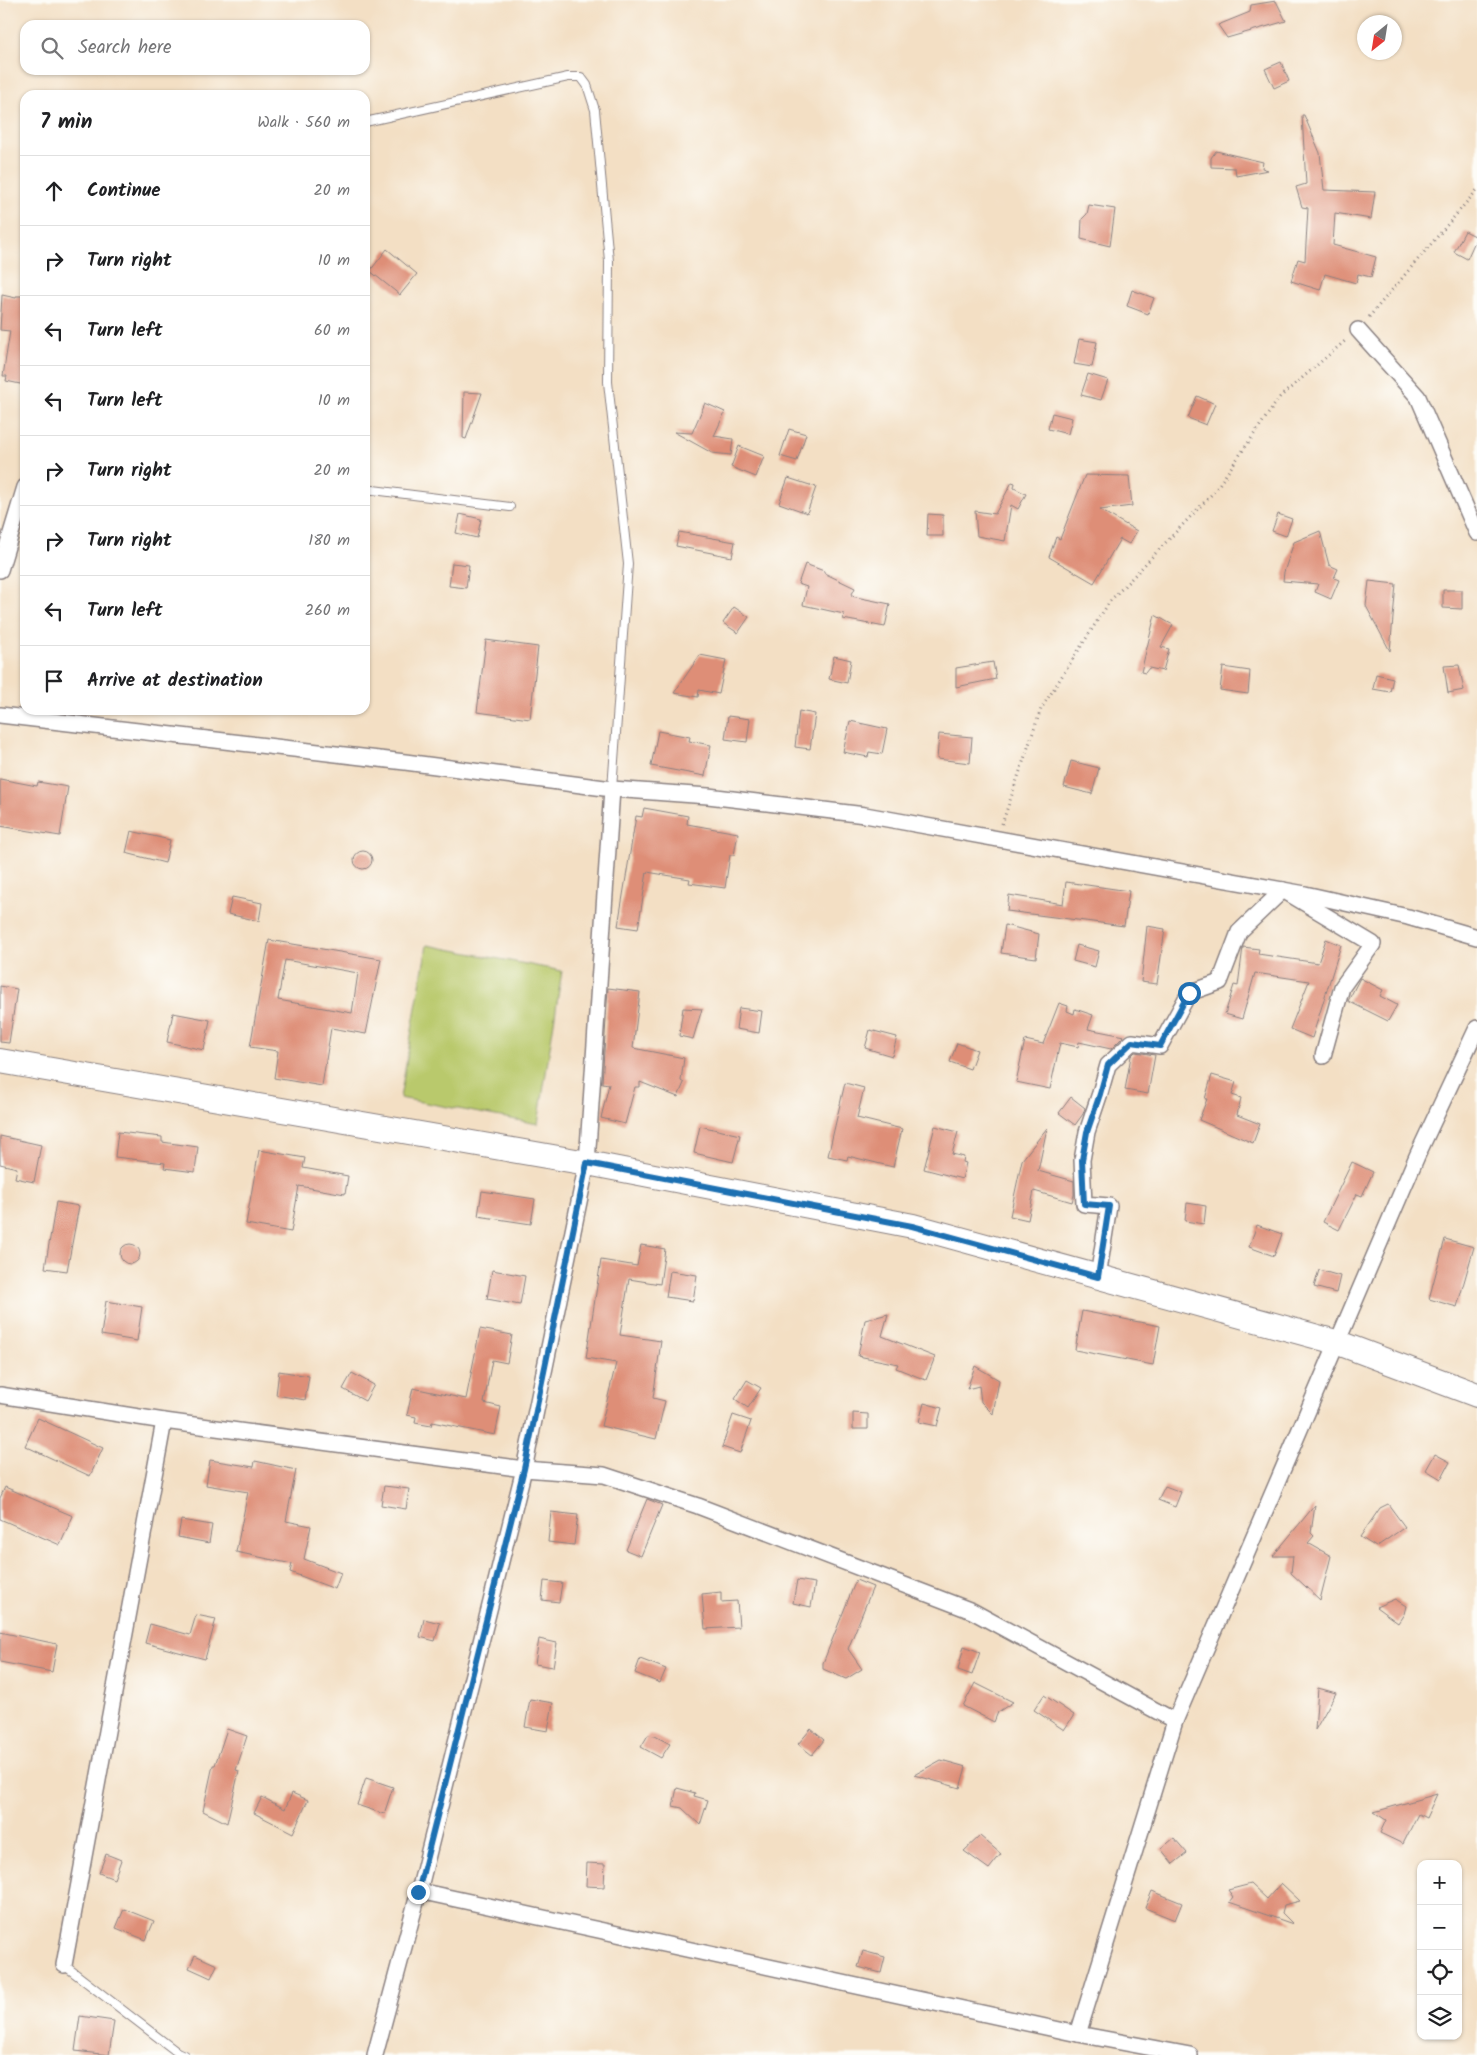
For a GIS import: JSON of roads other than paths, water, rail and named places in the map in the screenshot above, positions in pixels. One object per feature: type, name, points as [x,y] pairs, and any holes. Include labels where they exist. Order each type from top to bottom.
[{"type":"main road","points":[[0,1061],[587,1163],[912,1226],[1336,1342],[1477,1395]]},
{"type":"street","points":[[1358,330],[1418,396],[1477,533]]},
{"type":"street","points":[[0,570],[20,504]]},
{"type":"street","points":[[0,715],[612,788],[708,796],[865,815],[1283,890],[1408,918],[1477,938]]},
{"type":"street","points":[[375,2055],[418,1892],[524,1469],[587,1163],[612,788]]},
{"type":"street","points":[[1283,890],[1373,944],[1342,987],[1323,1056]]},
{"type":"street","points":[[1098,1277],[1109,1206],[1084,1204],[1082,1160],[1087,1132],[1108,1065],[1132,1042],[1160,1046],[1189,993],[1220,982],[1239,932],[1283,890]]},
{"type":"street","points":[[1078,2034],[1175,1721],[1417,1156],[1477,1028]]},
{"type":"street","points":[[0,1395],[164,1421],[524,1469],[604,1475],[698,1506],[972,1611],[1175,1721]]},
{"type":"street","points":[[64,1965],[164,1421]]},
{"type":"street","points":[[418,1892],[1078,2034],[1190,2055]]},
{"type":"lane","points":[[370,121],[568,77],[581,77],[587,85],[595,110],[609,261],[608,382],[628,564],[612,788]]},
{"type":"lane","points":[[370,490],[510,507]]},
{"type":"lane","points":[[64,1965],[184,2055]]}]
